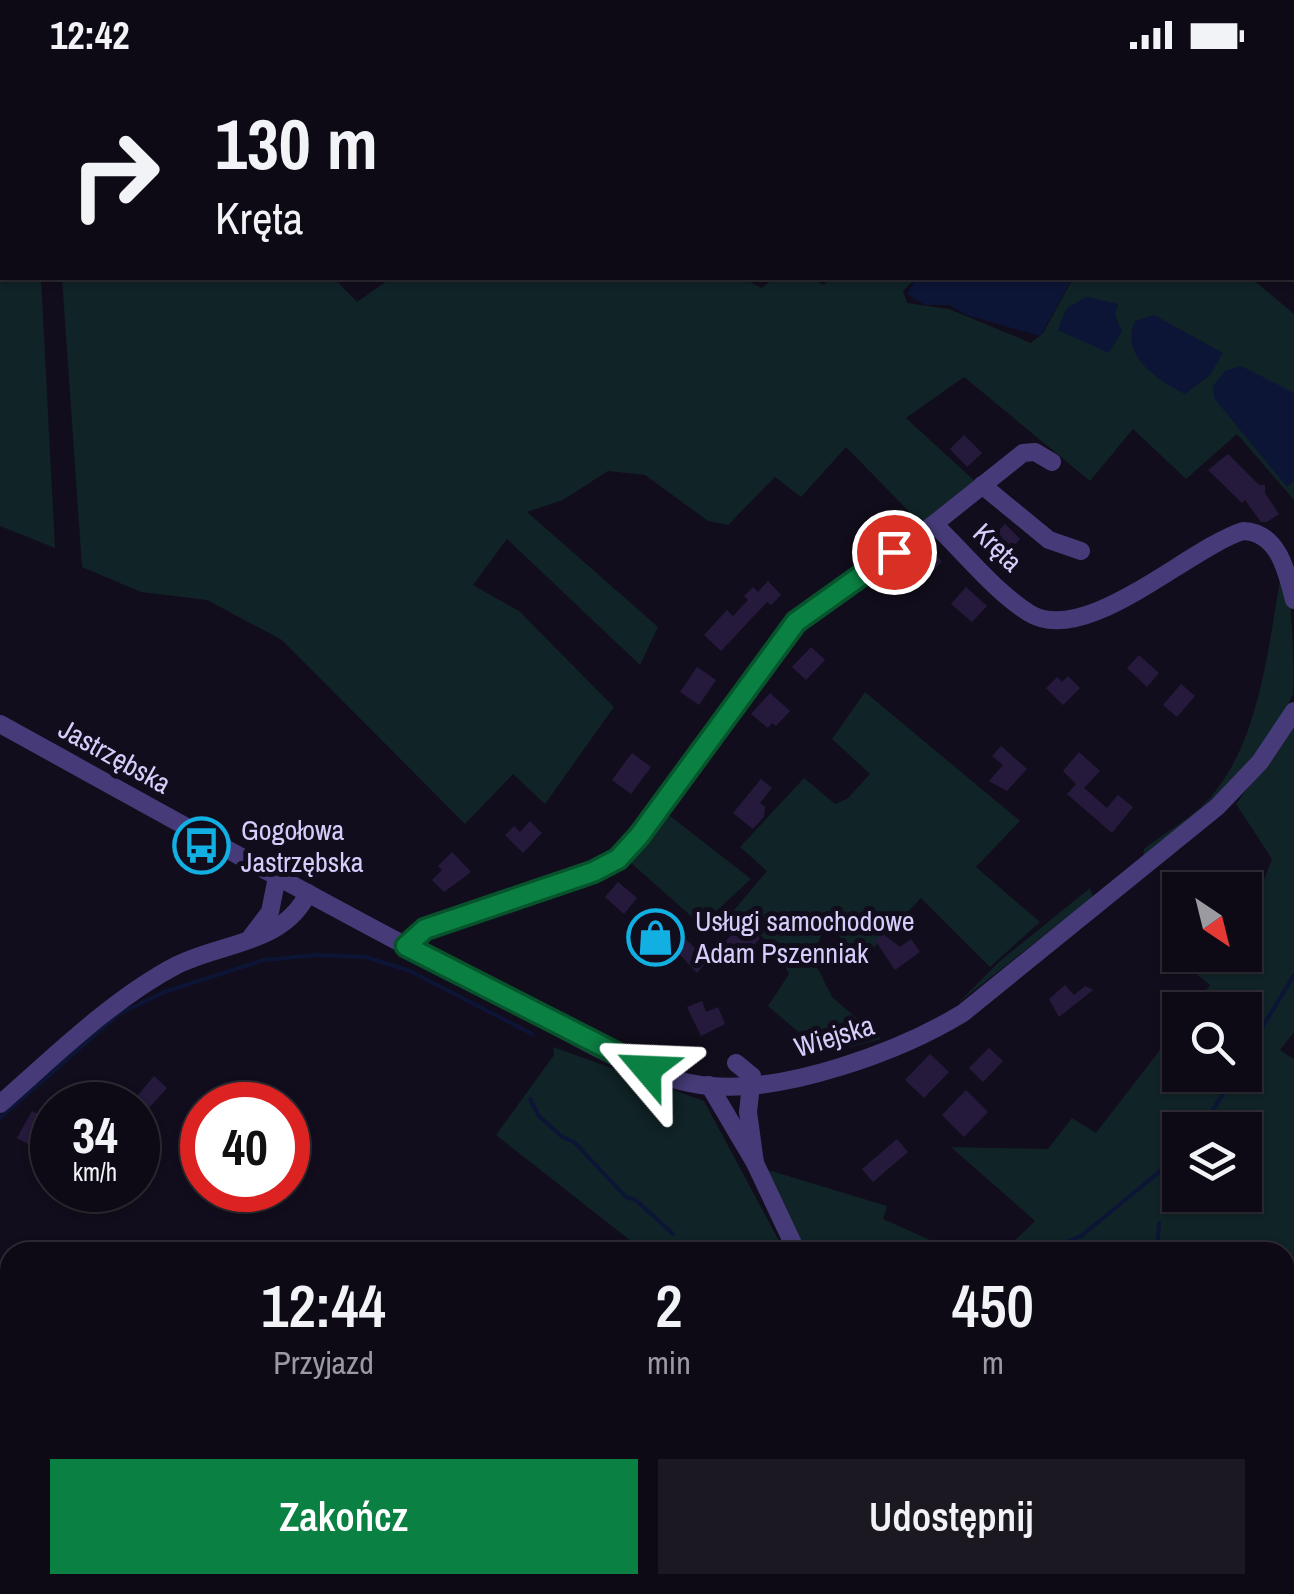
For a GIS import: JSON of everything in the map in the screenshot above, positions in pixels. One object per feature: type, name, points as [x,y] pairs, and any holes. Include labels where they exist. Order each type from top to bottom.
[{"type":"street","points":[[934,524],[1024,453],[1035,452],[1052,462]]},
{"type":"street","points":[[982,485],[1055,544],[1081,550]]},
{"type":"street","name":"Kręta","points":[[406,946],[425,929],[593,872],[618,859],[648,825],[796,622],[934,524],[1024,610],[1048,621],[1081,619],[1243,531],[1260,534],[1276,550],[1294,600]]},
{"type":"street","name":"Wiejska","points":[[308,894],[631,1062],[708,1086],[752,1085],[886,1049],[932,1031],[972,1008],[1217,807],[1260,762],[1294,710]]},
{"type":"street","name":"Jastrzębska","points":[[0,724],[308,894]]},
{"type":"street","points":[[250,938],[270,912],[277,876]]},
{"type":"street","points":[[0,1104],[149,982],[197,956],[279,930],[297,914],[308,894]]},
{"type":"street","points":[[736,1063],[752,1076],[748,1112],[755,1163]]},
{"type":"street","points":[[708,1086],[755,1163],[792,1242]]},
{"type":"green space","points":[[0,280],[41,280],[55,548],[0,526]]},
{"type":"green space","points":[[62,280],[336,280],[357,302],[388,280],[746,280],[762,288],[771,280],[813,280],[824,285],[827,280],[914,280],[903,291],[907,303],[949,309],[1031,343],[1043,333],[1069,280],[1253,280],[1294,314],[1294,500],[1237,434],[1186,479],[1133,429],[1090,481],[964,377],[906,418],[977,483],[924,527],[846,447],[801,497],[775,477],[728,525],[708,521],[645,475],[608,471],[563,500],[527,512],[658,627],[640,665],[507,539],[473,585],[519,611],[614,707],[545,804],[513,774],[465,824],[282,640],[207,600],[141,592],[82,567]]},
{"type":"green space","points":[[1247,536],[1257,539],[1271,550],[1286,581],[1292,622],[1293,694],[1281,719],[1247,764],[1207,803],[1143,856],[1144,849],[1201,807],[1220,785],[1248,731],[1280,581],[1269,552],[1259,541]]},
{"type":"green space","points":[[865,692],[1020,821],[976,867],[1040,922],[990,967],[921,898],[864,958],[826,925],[812,957],[832,997],[881,1039],[824,1054],[768,1006],[789,974],[777,951],[734,910],[767,871],[740,847],[804,778],[835,804],[847,799],[870,774],[832,739]]},
{"type":"green space","points":[[1294,724],[1294,1032],[1280,1050],[1294,1059],[1294,1242],[1013,1242],[1035,1221],[951,1147],[1048,1149],[1072,1118],[1096,1133],[1162,1047],[1162,1092],[1262,1092],[1262,992],[1205,992],[1210,985],[1194,972],[1262,972],[1264,880],[1272,859],[1236,804]]},
{"type":"green space","points":[[665,812],[751,879],[701,925],[629,861],[599,879],[592,877]]},
{"type":"green space","points":[[1090,888],[1093,897],[958,1003],[1000,961]]},
{"type":"green space","points":[[553,1047],[704,1101],[780,1242],[632,1242],[496,1135],[554,1055]]},
{"type":"green space","points":[[765,1169],[887,1206],[883,1219],[935,1242],[802,1242]]},
{"type":"water","points":[[1071,281],[1040,336],[966,315],[949,305],[925,305],[907,294],[914,282]]},
{"type":"water","points":[[1086,297],[1118,304],[1115,315],[1122,331],[1109,353],[1058,330],[1066,309]]},
{"type":"water","points":[[1154,315],[1223,353],[1210,375],[1185,394],[1153,374],[1132,345],[1135,321]]},
{"type":"water","points":[[1241,366],[1294,393],[1294,480],[1287,487],[1214,398],[1213,386],[1225,371]]},
{"type":"building","points":[[964,435],[982,453],[967,467],[950,449]]},
{"type":"building","points":[[1228,454],[1259,485],[1265,485],[1265,493],[1279,514],[1261,522],[1245,500],[1242,503],[1208,470]]},
{"type":"building","points":[[1005,524],[1020,539],[1002,559],[986,544]]},
{"type":"building","points":[[925,546],[942,561],[924,581],[907,565]]},
{"type":"building","points":[[768,581],[781,595],[771,605],[767,602],[721,651],[704,635],[727,610],[733,616],[748,600],[744,596],[753,587],[758,592]]},
{"type":"building","points":[[966,587],[987,606],[972,622],[951,604]]},
{"type":"building","points":[[811,647],[825,660],[806,680],[792,667]]},
{"type":"building","points":[[1139,655],[1159,673],[1147,687],[1127,668]]},
{"type":"building","points":[[697,667],[716,680],[699,705],[680,692]]},
{"type":"building","points":[[1068,676],[1080,688],[1063,705],[1046,688],[1057,677],[1062,682]]},
{"type":"building","points":[[1181,684],[1195,696],[1177,717],[1163,705]]},
{"type":"building","points":[[770,693],[790,711],[776,726],[772,723],[768,728],[751,714]]},
{"type":"building","points":[[1001,746],[1027,769],[1007,791],[989,781],[1003,765],[992,756]]},
{"type":"building","points":[[1079,752],[1100,771],[1084,788],[1107,808],[1118,795],[1133,807],[1112,833],[1067,794],[1076,784],[1063,771]]},
{"type":"building","points":[[632,753],[651,767],[631,794],[612,780]]},
{"type":"building","points":[[761,779],[772,788],[760,803],[765,807],[764,817],[753,829],[733,813]]},
{"type":"building","points":[[530,821],[542,833],[523,853],[505,835],[514,826],[520,832]]},
{"type":"building","points":[[452,852],[471,872],[444,892],[432,880],[442,870],[438,866]]},
{"type":"building","points":[[618,882],[637,898],[624,914],[605,897]]},
{"type":"building","points":[[667,922],[708,960],[697,973],[658,931]]},
{"type":"building","points":[[741,923],[760,938],[738,964],[720,948]]},
{"type":"building","points":[[883,934],[900,947],[911,939],[920,952],[895,970],[875,940]]},
{"type":"building","points":[[1065,985],[1074,995],[1085,986],[1093,990],[1059,1017],[1049,999]]},
{"type":"building","points":[[702,1001],[706,1012],[718,1007],[725,1024],[701,1036],[687,1007]]},
{"type":"building","points":[[989,1048],[1003,1061],[983,1082],[969,1068]]},
{"type":"building","points":[[930,1054],[949,1072],[924,1098],[905,1080]]},
{"type":"building","points":[[154,1076],[167,1088],[160,1096],[160,1082],[149,1082]]},
{"type":"building","points":[[966,1090],[988,1112],[964,1137],[942,1115]]},
{"type":"building","points":[[30,1115],[30,1145],[17,1138]]},
{"type":"building","points":[[897,1139],[908,1152],[873,1182],[862,1169]]},
{"type":"waterway","points":[[0,1118],[119,1014],[164,992],[264,960],[316,955],[366,957],[410,971],[532,1034]]},
{"type":"waterway","points":[[1262,1028],[1294,975]]},
{"type":"waterway","points":[[1212,1112],[1224,1092]]},
{"type":"waterway","points":[[530,1099],[539,1116],[574,1142],[626,1197],[636,1200],[673,1234]]},
{"type":"waterway","points":[[1067,1242],[1081,1236],[1162,1170]]},
{"type":"waterway","points":[[1158,1242],[1159,1223]]},
{"type":"place","name":"Gogołowa Jastrzębska","points":[[202,846]]},
{"type":"place","name":"Usługi samochodowe Adam Pszenniak","points":[[656,937]]},
{"type":"route","points":[[647,1069],[406,946],[425,929],[593,872],[618,859],[648,825],[694,756],[790,628],[808,610],[894,552]]}]
